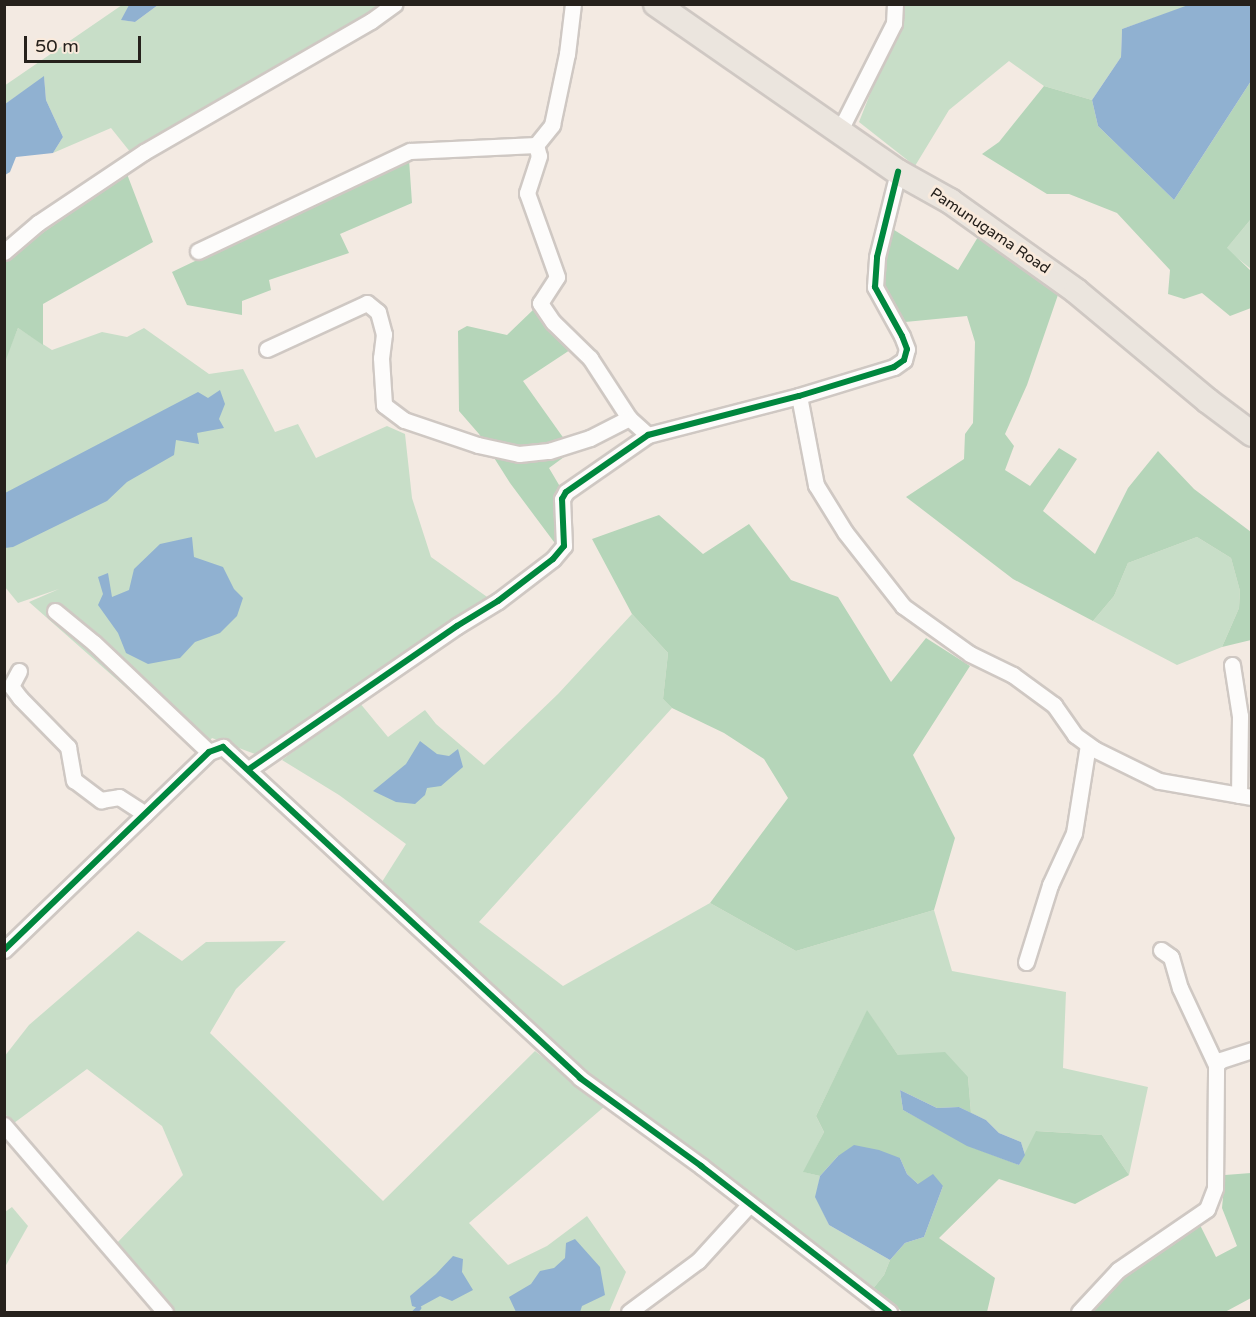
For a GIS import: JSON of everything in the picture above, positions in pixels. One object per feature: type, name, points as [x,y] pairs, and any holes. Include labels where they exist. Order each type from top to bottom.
[{"type":"main road","name":"Pamunugama Road","points":[[656,4],[898,172],[950,201],[1076,291],[1199,394],[1251,434]]},
{"type":"street","points":[[4,252],[38,224],[144,153],[371,21],[394,4]]},
{"type":"street","points":[[198,251],[410,151],[536,145],[552,125],[567,54],[573,4]]},
{"type":"street","points":[[840,130],[894,22],[895,4]]},
{"type":"street","points":[[536,145],[539,156],[527,193],[557,277],[540,303],[553,322],[590,358],[629,417],[648,435]]},
{"type":"street","points":[[249,769],[457,626],[498,601],[553,559],[564,546],[562,498],[566,492],[648,435],[799,396],[894,367],[904,360],[907,349],[902,336],[875,287],[877,257],[898,172]]},
{"type":"street","points":[[267,350],[367,303],[378,312],[384,334],[381,358],[384,405],[405,420],[478,445],[519,454],[549,451],[590,438],[629,417]]},
{"type":"street","points":[[799,396],[816,485],[845,532],[903,606],[970,654],[1013,675],[1054,705],[1075,735],[1088,744],[1159,781],[1245,796],[1239,716],[1232,664]]},
{"type":"street","points":[[55,611],[94,643],[209,753]]},
{"type":"street","points":[[19,671],[11,686],[68,747],[74,780],[101,800],[120,797],[145,814]]},
{"type":"street","points":[[1026,962],[1050,885],[1074,833],[1088,744]]},
{"type":"street","points":[[4,950],[209,753],[223,747],[580,1078],[701,1166],[883,1311]]},
{"type":"street","points":[[1079,1312],[1118,1270],[1207,1209],[1215,1188],[1216,1065],[1180,988],[1171,957],[1161,950]]},
{"type":"street","points":[[1216,1065],[1221,1060],[1251,1050]]},
{"type":"street","points":[[4,1125],[165,1312]]},
{"type":"street","points":[[628,1312],[698,1261],[749,1205]]},
{"type":"green space","points":[[122,5],[129,5],[122,20],[135,22],[158,5],[383,5],[131,153],[111,128],[53,153],[63,137],[46,100],[44,77],[5,104],[4,86]]},
{"type":"green space","points":[[905,5],[1191,5],[1122,29],[1121,57],[1092,100],[1044,86],[1009,61],[949,110],[915,166],[859,122]]},
{"type":"green space","points":[[1251,81],[1251,219],[1227,248],[1251,271],[1251,308],[1230,316],[1202,293],[1184,299],[1168,294],[1170,270],[1117,213],[1069,194],[1047,194],[982,154],[999,142],[1044,86],[1092,100],[1098,126],[1174,200]]},
{"type":"green space","points":[[409,159],[412,203],[340,234],[349,253],[269,280],[271,290],[242,301],[242,315],[187,305],[172,272]]},
{"type":"green space","points":[[127,174],[153,242],[43,304],[43,345],[18,328],[5,362],[5,259]]},
{"type":"green space","points":[[1251,219],[1251,269],[1226,249]]},
{"type":"green space","points":[[891,228],[958,270],[981,232],[1060,289],[1027,385],[1005,434],[1014,446],[1005,470],[1030,486],[1059,448],[1077,459],[1043,511],[1095,554],[1128,488],[1158,451],[1194,489],[1251,532],[1251,640],[1222,647],[1239,608],[1240,591],[1231,558],[1197,537],[1128,563],[1114,596],[1093,621],[1013,579],[906,497],[964,459],[965,434],[973,423],[975,342],[967,316],[905,322],[882,283]]},
{"type":"green space","points":[[534,309],[570,350],[523,381],[567,443],[575,449],[549,468],[562,490],[557,546],[510,483],[479,434],[459,411],[458,331],[467,326],[507,335]]},
{"type":"green space","points":[[18,328],[52,350],[102,332],[127,337],[144,328],[209,374],[243,369],[275,432],[298,424],[316,458],[387,426],[405,434],[412,498],[431,557],[490,599],[255,754],[212,738],[200,753],[29,602],[59,589],[18,603],[5,587],[4,362]]},
{"type":"green space","points":[[659,515],[703,554],[749,524],[791,580],[838,597],[891,682],[926,638],[970,666],[913,755],[955,838],[934,910],[796,951],[710,903],[788,798],[764,759],[724,733],[672,708],[663,699],[668,653],[632,614],[592,539]]},
{"type":"green space","points":[[1197,537],[1231,558],[1240,591],[1239,608],[1222,647],[1177,665],[1093,621],[1114,596],[1128,563]]},
{"type":"green space","points":[[632,614],[668,653],[663,699],[672,708],[479,922],[563,986],[710,903],[796,951],[934,910],[952,971],[1066,992],[1063,1068],[1148,1087],[1129,1175],[1102,1135],[1037,1131],[1025,1155],[1021,1142],[999,1133],[986,1120],[971,1113],[968,1077],[898,1055],[867,1011],[816,1116],[824,1132],[804,1172],[820,1176],[816,1197],[829,1225],[890,1260],[884,1275],[872,1290],[783,1217],[573,1061],[483,981],[380,885],[406,844],[339,795],[282,760],[359,702],[388,737],[425,710],[436,724],[484,765],[558,694]]},
{"type":"green space","points":[[138,931],[182,961],[206,942],[286,941],[236,989],[210,1033],[383,1201],[535,1051],[605,1106],[469,1223],[508,1265],[547,1246],[587,1216],[626,1272],[609,1312],[175,1312],[115,1245],[183,1175],[162,1126],[87,1069],[14,1123],[5,1114],[4,1057],[29,1025]]},
{"type":"green space","points":[[867,1010],[898,1055],[945,1052],[968,1077],[971,1113],[959,1107],[937,1108],[900,1090],[903,1110],[974,1148],[1019,1165],[1036,1131],[1102,1135],[1129,1175],[1075,1204],[999,1179],[939,1238],[995,1278],[987,1312],[903,1312],[872,1290],[884,1275],[890,1260],[905,1243],[924,1237],[943,1186],[918,1184],[907,1174],[900,1158],[838,1156],[820,1176],[803,1172],[824,1132],[816,1116]]},
{"type":"green space","points":[[1251,1173],[1251,1298],[1225,1312],[1092,1312],[1123,1275],[1200,1225],[1216,1257],[1237,1246],[1222,1208],[1225,1175]]},
{"type":"green space","points":[[12,1207],[28,1226],[5,1267],[5,1212]]},
{"type":"water","points":[[129,4],[158,5],[135,22],[121,20]]},
{"type":"water","points":[[1191,4],[1251,5],[1251,81],[1174,200],[1098,126],[1092,100],[1121,57],[1122,29]]},
{"type":"water","points":[[44,76],[46,100],[63,137],[53,153],[16,157],[10,172],[5,175],[5,104]]},
{"type":"water","points":[[220,390],[225,404],[219,419],[224,428],[197,433],[199,444],[176,440],[174,455],[127,482],[107,501],[13,547],[5,548],[5,493],[198,392],[208,398]]},
{"type":"water","points":[[192,537],[194,557],[223,567],[234,589],[243,598],[237,616],[220,633],[195,642],[180,658],[148,664],[126,653],[118,633],[98,605],[103,594],[98,577],[108,573],[112,597],[129,590],[134,569],[160,544]]},
{"type":"water","points":[[420,741],[437,754],[449,756],[458,749],[463,767],[441,786],[427,788],[425,795],[415,804],[396,802],[373,791],[406,764]]},
{"type":"water","points":[[900,1090],[937,1108],[959,1107],[986,1120],[999,1133],[1021,1142],[1025,1155],[1019,1165],[967,1146],[903,1110]]},
{"type":"water","points":[[854,1145],[879,1150],[900,1158],[907,1174],[918,1184],[933,1174],[943,1186],[924,1237],[905,1243],[890,1260],[829,1225],[815,1197],[820,1176],[838,1156]]},
{"type":"water","points":[[575,1239],[600,1267],[605,1295],[582,1306],[580,1312],[516,1312],[509,1297],[531,1284],[540,1271],[554,1268],[565,1258],[566,1243]]},
{"type":"water","points":[[453,1256],[463,1259],[462,1272],[473,1290],[452,1301],[440,1296],[418,1308],[412,1306],[410,1296]]},
{"type":"waterway","points":[[414,1312],[418,1308]]},
{"type":"cycle path","points":[[249,769],[457,626],[498,601],[553,559],[564,546],[562,499],[566,492],[648,435],[799,396],[894,367],[904,360],[907,349],[902,336],[875,287],[877,257],[898,172]]},
{"type":"cycle path","points":[[4,950],[209,752],[223,747],[580,1078],[701,1166],[889,1312]]}]
